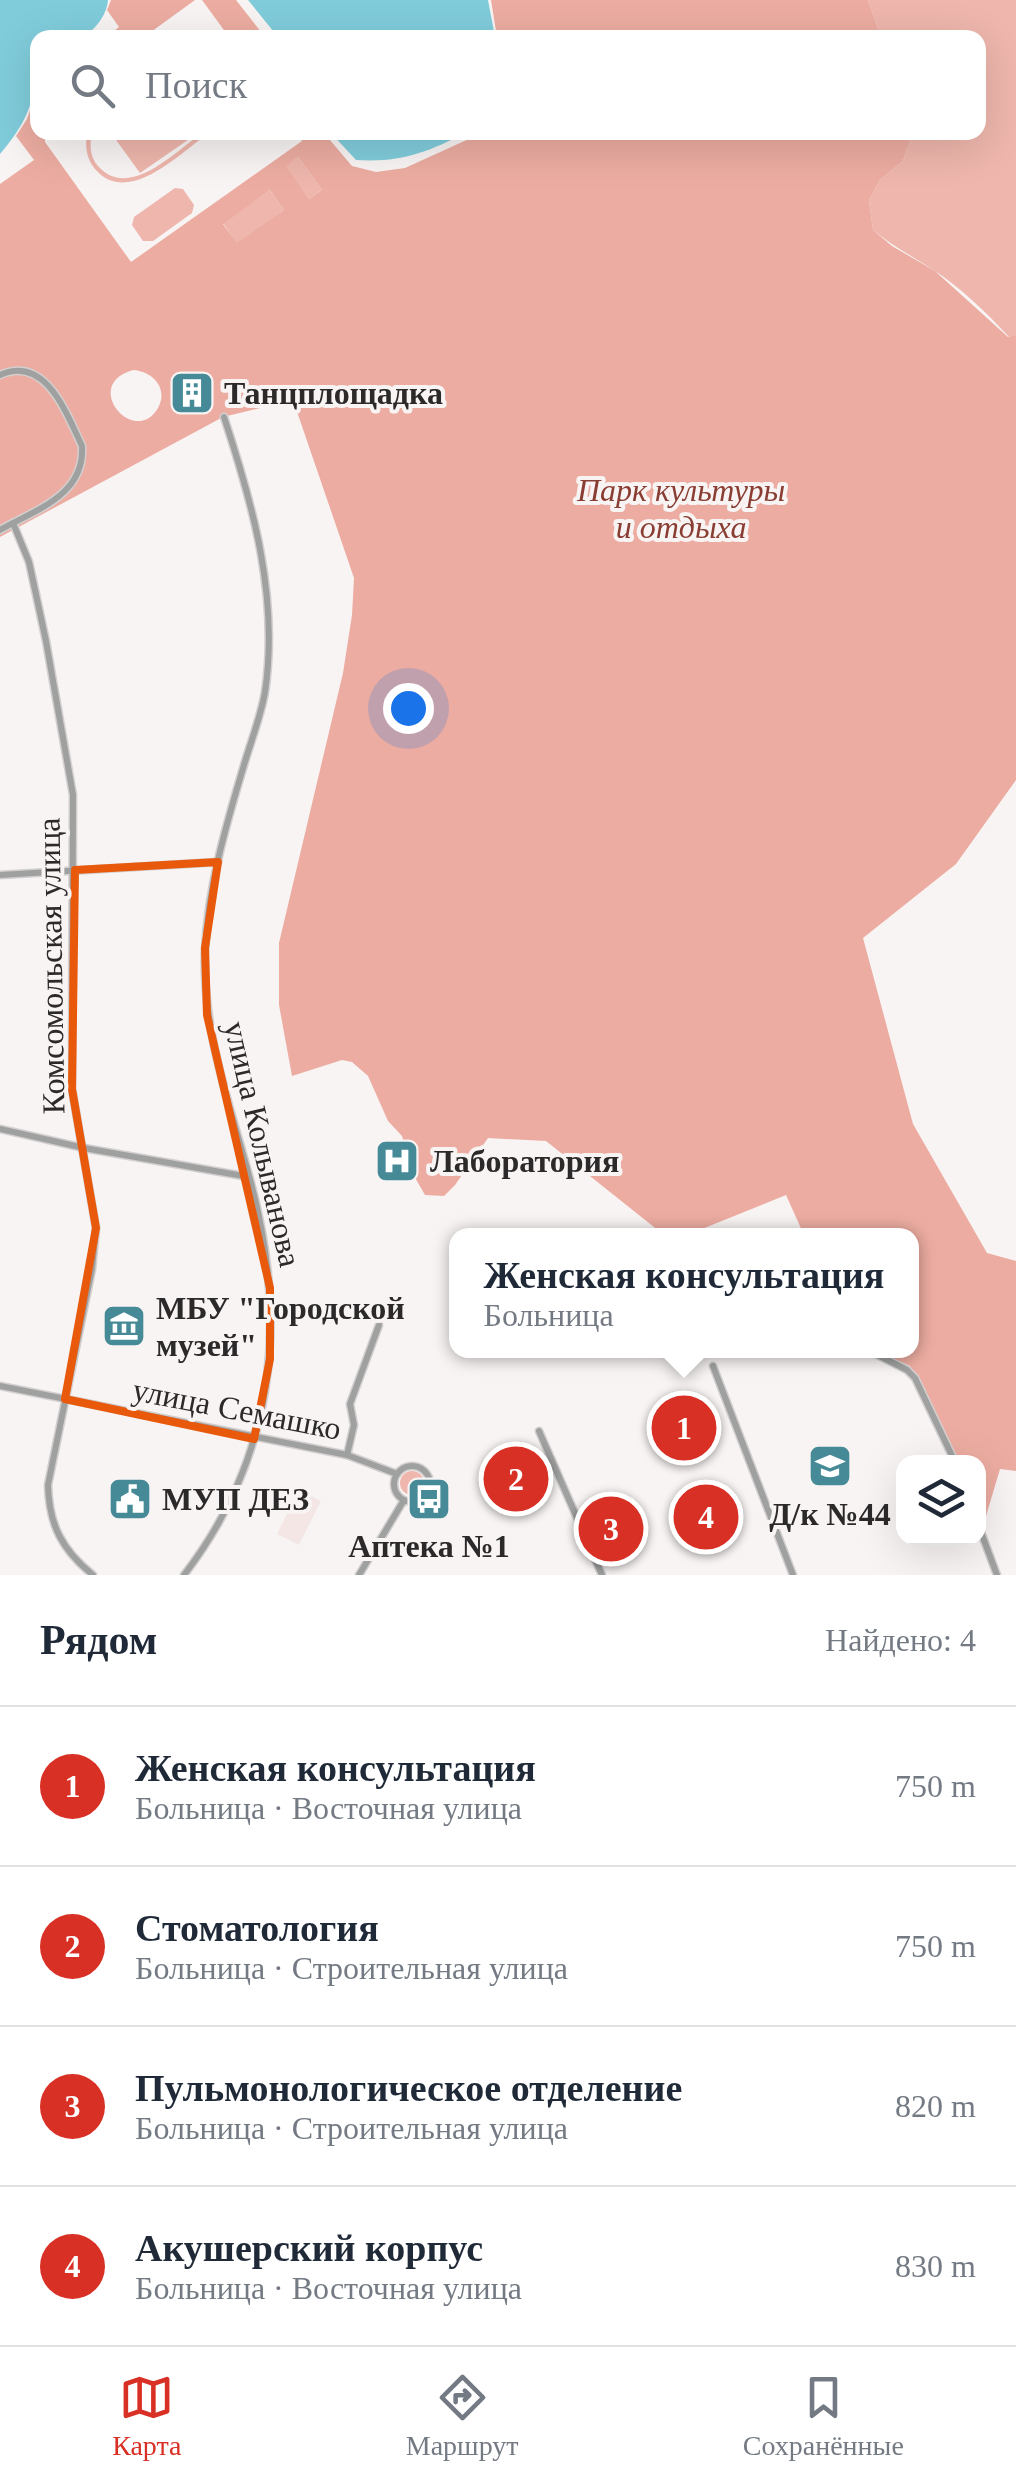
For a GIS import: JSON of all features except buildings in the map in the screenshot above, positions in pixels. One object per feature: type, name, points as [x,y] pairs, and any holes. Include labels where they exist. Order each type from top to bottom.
[{"type":"street","points":[[0,375],[12,370],[30,374],[51,387],[82,446],[79,474],[60,496],[0,530]]},
{"type":"street","name":"улица Колыванова","points":[[184,1575],[229,1506],[254,1439],[265,1394],[272,1323],[267,1255],[207,1015],[206,948],[218,862],[264,695],[269,649],[268,596],[261,556],[224,417]]},
{"type":"street","name":"Комсомольская улица","points":[[13,522],[29,562],[73,795],[72,1089],[95,1207],[95,1248],[48,1485],[50,1512],[60,1540],[92,1575]]},
{"type":"street","points":[[0,875],[218,862]]},
{"type":"street","points":[[0,1129],[250,1177]]},
{"type":"street","points":[[347,1456],[354,1425],[350,1404],[380,1325]]},
{"type":"street","points":[[883,1358],[914,1378],[952,1455]]},
{"type":"street","points":[[714,1366],[793,1575]]},
{"type":"street","name":"улица Семашко","points":[[0,1386],[347,1456],[397,1474]]},
{"type":"street","points":[[539,1431],[602,1575]]},
{"type":"street","points":[[412,1466],[424,1470],[430,1480],[426,1497],[415,1502],[404,1500],[396,1491],[397,1474],[412,1466]]},
{"type":"street","points":[[359,1575],[404,1500]]},
{"type":"street","points":[[986,1545],[997,1575]]},
{"type":"highlighted area","points":[[218,862],[205,948],[207,1015],[270,1288],[270,1359],[254,1439],[65,1399],[96,1228],[72,1089],[75,870]]},
{"type":"shaded area","points":[[868,0],[1016,0],[1016,335],[1009,337],[953,284],[873,230],[869,200],[880,180],[903,161],[910,140],[986,140],[986,30],[879,30]]},
{"type":"shaded area","points":[[91,140],[91,153],[102,170],[114,177],[127,178],[141,175],[193,140],[200,140],[154,173],[123,182],[108,179],[95,169],[86,143]]},
{"type":"shaded area","points":[[116,140],[188,140],[140,173]]},
{"type":"shaded area","points":[[298,157],[322,190],[309,199],[285,166]]},
{"type":"shaded area","points":[[175,188],[183,189],[194,205],[192,213],[153,241],[143,241],[132,225],[134,217]]},
{"type":"shaded area","points":[[270,190],[284,210],[237,244],[223,223]]},
{"type":"shaded area","points":[[412,1471],[421,1474],[421,1492],[412,1495],[403,1492],[400,1483],[403,1474]]},
{"type":"shaded area","points":[[299,1490],[321,1501],[299,1545],[277,1534]]},
{"type":"green space","points":[[111,0],[195,0],[154,30],[115,30],[119,27],[107,10]]},
{"type":"green space","points":[[202,0],[236,0],[260,30],[224,30]]},
{"type":"green space","points":[[491,0],[868,0],[879,30],[496,30]]},
{"type":"green space","name":"Парк культуры и отдыха","points":[[30,110],[30,140],[45,140],[131,262],[301,140],[330,140],[352,166],[376,172],[405,168],[467,140],[910,140],[903,161],[880,180],[869,200],[873,230],[935,271],[1008,337],[1016,335],[1016,780],[956,864],[863,938],[913,1124],[987,1253],[1016,1261],[1016,1471],[1000,1469],[986,1516],[986,1455],[954,1455],[910,1366],[892,1358],[919,1358],[919,1228],[801,1228],[786,1195],[704,1228],[655,1228],[546,1141],[488,1138],[444,1196],[425,1195],[413,1174],[402,1136],[388,1121],[368,1076],[352,1062],[342,1060],[292,1076],[279,1005],[279,943],[343,673],[354,578],[293,400],[223,417],[0,537],[0,184],[34,160],[16,136]],"holes":[[[298,157],[322,190],[309,199],[286,166]],[[270,190],[284,210],[237,243],[223,224]],[[133,370],[146,374],[160,387],[158,408],[148,418],[126,418],[117,410],[111,388],[118,378]]]},
{"type":"water","points":[[0,0],[108,0],[92,30],[30,30],[30,105],[0,154]]},
{"type":"water","points":[[248,0],[488,0],[494,30],[272,30]]},
{"type":"water","points":[[337,140],[451,140],[413,155],[356,160]]},
{"type":"place","name":"Танцплощадка","points":[[192,393]]},
{"type":"place","name":"Лаборатория","points":[[397,1161]]},
{"type":"place","name":"МБУ \"Городской музей\"","points":[[124,1326]]},
{"type":"place","name":"Женская консультация","points":[[684,1428]]},
{"type":"place","name":"Д/к №44","points":[[830,1466]]},
{"type":"place","name":"Стоматология","points":[[516,1479]]},
{"type":"place","name":"МУП ДЕЗ","points":[[130,1499]]},
{"type":"place","name":"Аптека №1","points":[[429,1499]]},
{"type":"place","name":"Акушерский корпус","points":[[706,1517]]},
{"type":"place","name":"Пульмонологическое отделение","points":[[611,1529]]}]
